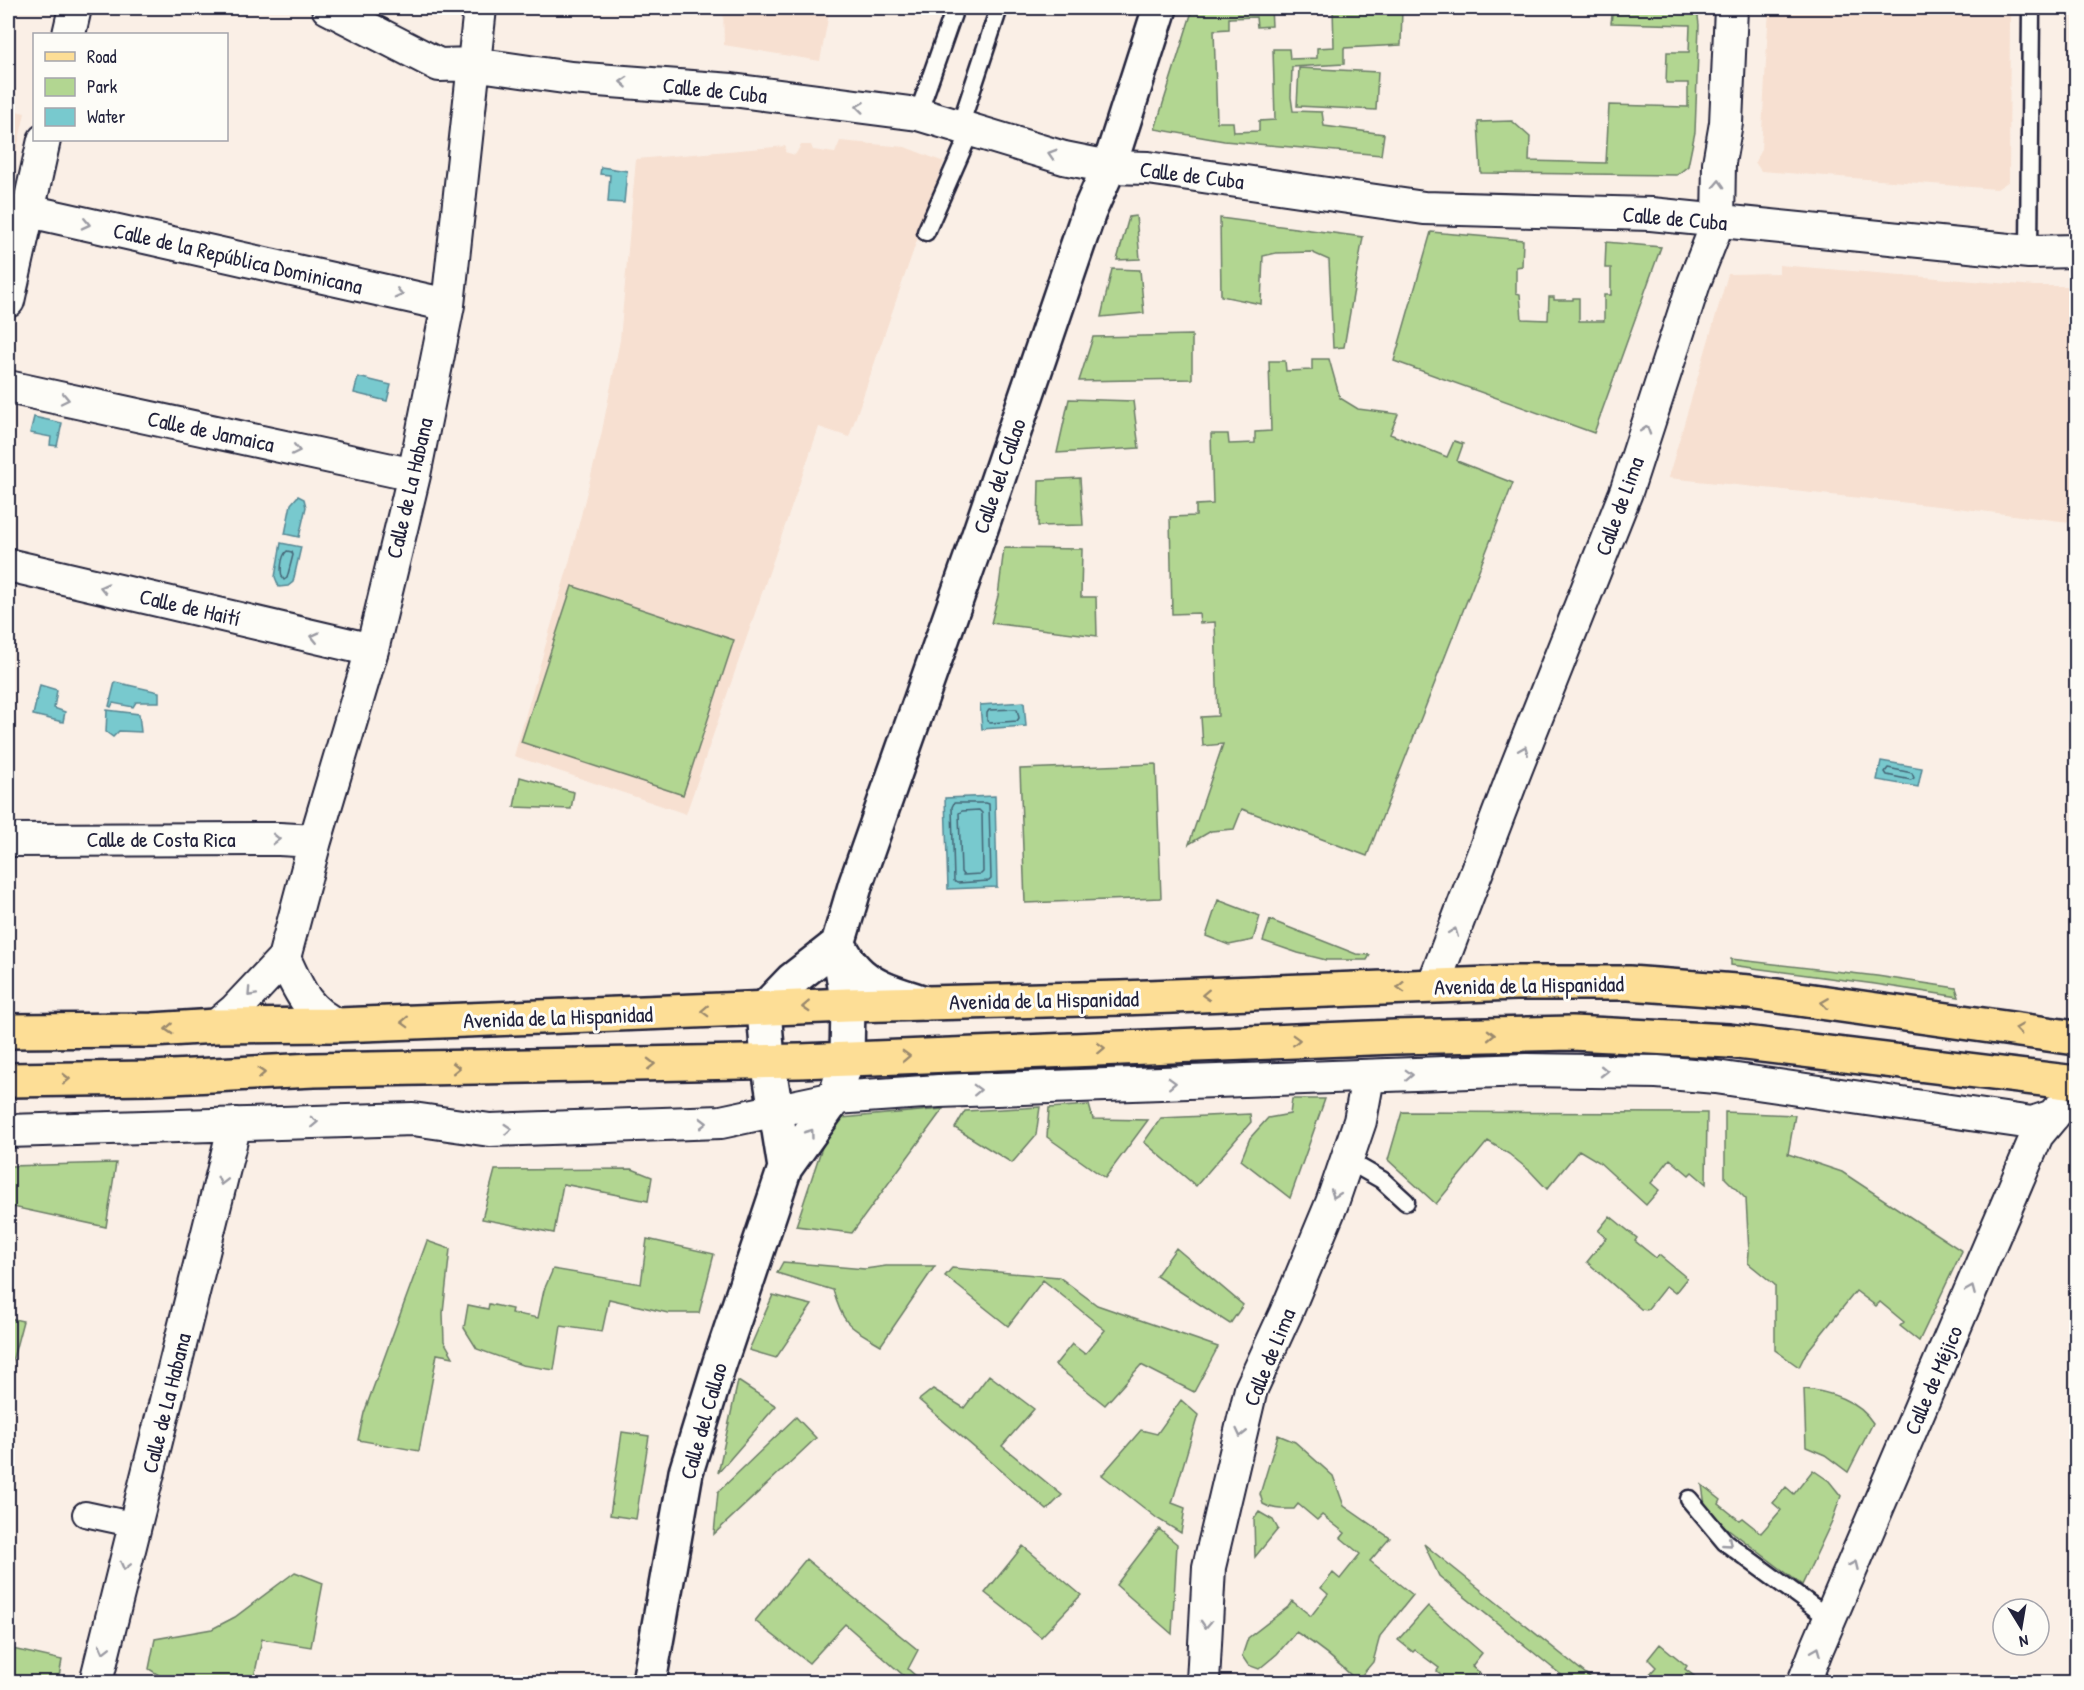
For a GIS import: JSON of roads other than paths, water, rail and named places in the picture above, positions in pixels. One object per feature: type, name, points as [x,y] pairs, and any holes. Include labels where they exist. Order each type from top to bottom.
[{"type":"main road","name":"Avenida de la Hispanidad","points":[[8,1031],[338,1025],[848,1005],[1121,998],[1516,983],[1629,983],[1749,992],[2076,1038]]},
{"type":"main road","points":[[8,1080],[151,1078],[315,1070],[768,1061],[1395,1036],[1572,1033],[1729,1041],[2073,1083]]},
{"type":"street","points":[[69,33],[75,8]]},
{"type":"street","name":"Calle de Cuba","points":[[327,8],[438,65],[474,64],[571,78],[732,90],[918,114],[1064,158],[1109,166],[1148,168],[1424,208],[1651,214],[2029,252],[2076,251]]},
{"type":"street","name":"Calle de La Habana","points":[[216,1026],[235,1010],[284,958],[315,841],[372,650],[414,476],[448,305],[480,8]]},
{"type":"street","name":"Calle del Callao","points":[[649,1683],[686,1472],[718,1365],[785,1168],[835,1098],[848,1058],[848,1005],[838,944],[863,861],[974,549],[1089,212],[1109,166],[1160,8]]},
{"type":"street","name":"Calle de Lima","points":[[1433,986],[1515,771],[1626,492],[1694,283],[1718,222],[1719,163],[1726,123],[1731,8]]},
{"type":"street","points":[[8,301],[45,141]]},
{"type":"street","name":"Calle de la República Dominicana","points":[[29,211],[448,305]]},
{"type":"street","name":"Calle de Jamaica","points":[[8,387],[414,476]]},
{"type":"street","name":"Calle de Haití","points":[[8,565],[372,650]]},
{"type":"street","name":"Calle de Costa Rica","points":[[8,840],[279,839],[315,841]]},
{"type":"street","points":[[764,1009],[792,980],[838,944],[856,970],[866,977],[886,990],[925,1003]]},
{"type":"street","points":[[284,958],[305,1002],[321,1018],[338,1025]]},
{"type":"street","name":"Calle del Callao","points":[[764,1009],[768,1061],[785,1168]]},
{"type":"street","points":[[8,1131],[413,1119],[490,1130],[721,1122],[835,1098],[939,1091],[1526,1070],[1657,1072],[1716,1077],[2032,1123],[2053,1116]]},
{"type":"street","name":"Calle de Lima","points":[[1203,1683],[1209,1568],[1251,1389],[1332,1203],[1360,1121],[1368,1077]]},
{"type":"street","name":"Calle de Méjico","points":[[1804,1683],[2037,1135],[2053,1116],[2073,1083]]},
{"type":"street","name":"Calle de La Habana","points":[[96,1683],[235,1124]]},
{"type":"street","points":[[85,1514],[135,1525]]},
{"type":"lane","points":[[918,114],[955,8]]},
{"type":"lane","points":[[926,232],[965,128],[999,8]]},
{"type":"lane","points":[[2029,252],[2031,8]]},
{"type":"lane","points":[[1347,1160],[1382,1180],[1406,1202]]},
{"type":"lane","points":[[1689,1499],[1725,1542],[1830,1619]]},
{"type":"water","points":[[601,167],[627,171],[624,203],[608,202],[610,175],[600,174]]},
{"type":"water","points":[[358,377],[391,385],[387,401],[354,393]]},
{"type":"water","points":[[34,417],[62,423],[57,446],[50,445],[51,437],[30,433]]},
{"type":"water","points":[[298,496],[304,499],[306,507],[299,537],[285,534],[291,504]]},
{"type":"water","points":[[281,543],[301,547],[293,582],[288,586],[279,587],[275,577]]},
{"type":"water","points":[[115,682],[159,692],[159,702],[136,702],[133,707],[113,703],[111,707],[109,706]]},
{"type":"water","points":[[40,685],[57,690],[54,708],[65,712],[63,722],[33,715]]},
{"type":"water","points":[[1024,702],[1026,726],[982,729],[980,705]]},
{"type":"water","points":[[107,710],[139,714],[141,732],[119,731],[113,737],[106,732]]},
{"type":"water","points":[[1881,761],[1922,768],[1918,787],[1877,780]]},
{"type":"water","points":[[995,796],[997,887],[948,889],[945,798]]}]
